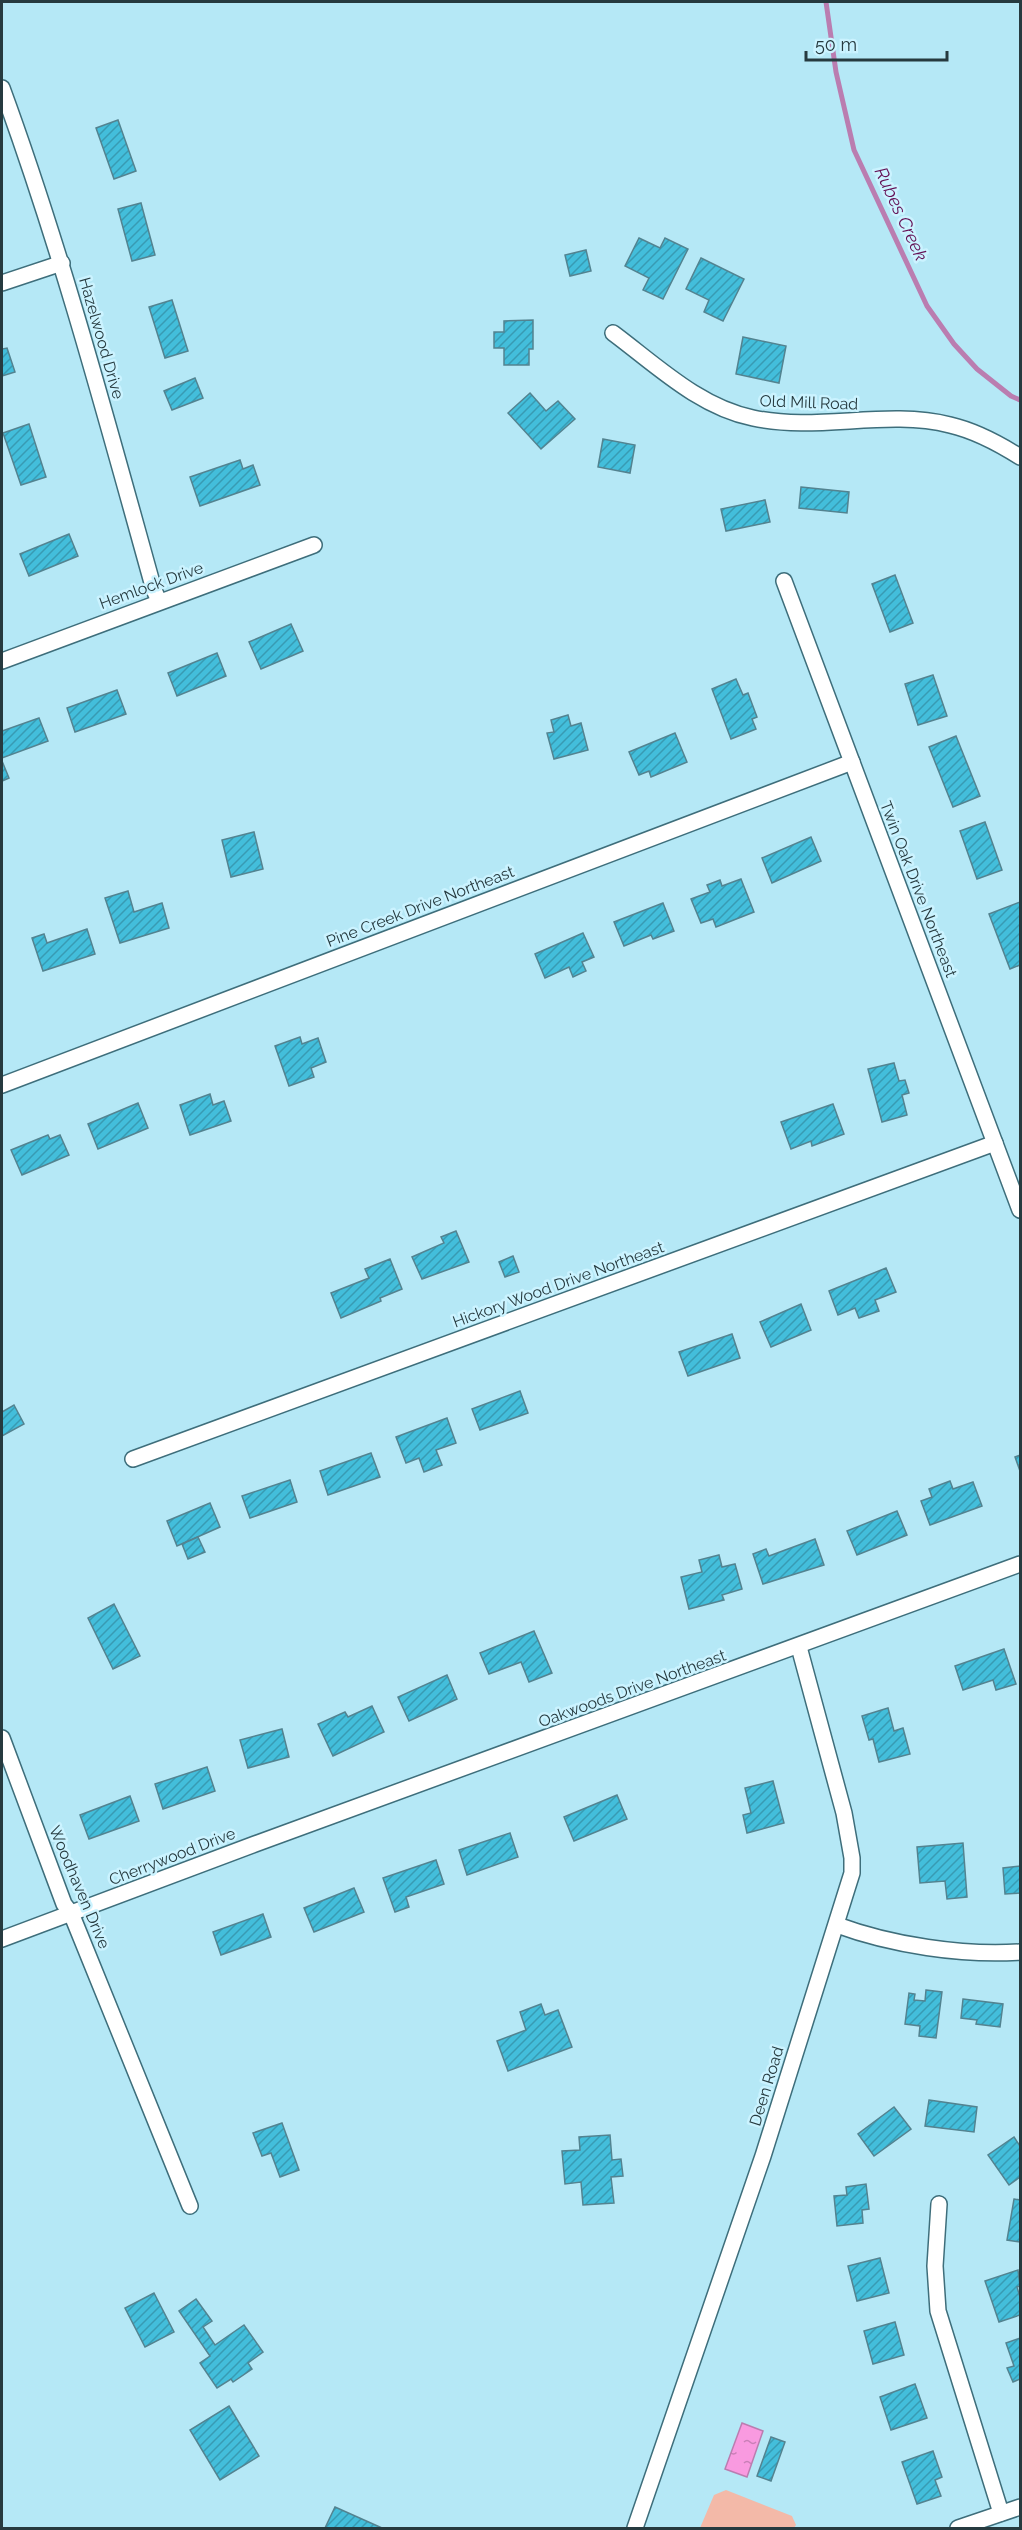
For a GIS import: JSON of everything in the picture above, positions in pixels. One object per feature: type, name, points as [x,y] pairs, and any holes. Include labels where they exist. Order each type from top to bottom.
[{"type":"street","name":"Hazelwood Drive","points":[[2,88],[62,263],[159,601]]},
{"type":"street","points":[[2,283],[62,263]]},
{"type":"street","name":"Old Mill Road","points":[[613,333],[692,393],[724,409],[753,418],[806,423],[912,420],[949,425],[992,439],[1020,457]]},
{"type":"street","name":"Hemlock Drive","points":[[2,661],[314,545]]},
{"type":"street","name":"Twin Oak Drive Northeast","points":[[784,581],[1020,1210]]},
{"type":"street","name":"Pine Creek Drive Northeast","points":[[2,1085],[852,762]]},
{"type":"street","name":"Hickory Wood Drive Northeast","points":[[133,1459],[995,1143]]},
{"type":"street","name":"Oakwoods Drive Northeast","points":[[255,1844],[799,1647],[1020,1564]]},
{"type":"street","name":"Deen Road","points":[[635,2529],[763,2156],[852,1873],[852,1858],[844,1813],[799,1647]]},
{"type":"street","name":"Woodhaven Drive","points":[[2,1738],[64,1904],[71,1913],[190,2206]]},
{"type":"street","name":"Cherrywood Drive","points":[[2,1940],[255,1844]]},
{"type":"street","points":[[837,1925],[876,1937],[950,1949],[993,1953],[1020,1952]]},
{"type":"street","points":[[939,2204],[935,2266],[938,2311],[1001,2513]]},
{"type":"street","points":[[958,2529],[1020,2507]]},
{"type":"shaded area","points":[[726,2490],[792,2516],[796,2525],[794,2528],[700,2528],[714,2495]]},
{"type":"water","points":[[742,2423],[763,2431],[747,2477],[725,2469]]},
{"type":"building","points":[[118,120],[136,171],[114,179],[96,128]]},
{"type":"building","points":[[141,203],[155,255],[132,261],[118,209]]},
{"type":"building","points":[[639,238],[660,248],[665,238],[688,249],[663,299],[643,290],[649,278],[625,266]]},
{"type":"building","points":[[586,250],[591,271],[570,276],[565,255]]},
{"type":"building","points":[[701,258],[744,279],[723,321],[704,312],[709,300],[686,289]]},
{"type":"building","points":[[172,300],[188,351],[165,358],[149,307]]},
{"type":"building","points":[[533,320],[533,349],[529,349],[529,365],[504,365],[504,348],[494,348],[494,332],[504,332],[504,321]]},
{"type":"building","points":[[743,337],[786,346],[779,383],[736,374]]},
{"type":"building","points":[[7,348],[15,372],[2,376],[2,349]]},
{"type":"building","points":[[195,378],[203,398],[172,410],[164,391]]},
{"type":"building","points":[[530,393],[546,411],[558,401],[575,419],[541,449],[508,413]]},
{"type":"building","points":[[29,424],[46,477],[21,485],[3,433]]},
{"type":"building","points":[[603,439],[635,445],[630,473],[598,467]]},
{"type":"building","points":[[240,460],[243,469],[253,465],[260,485],[200,506],[190,477]]},
{"type":"building","points":[[801,487],[849,492],[847,513],[799,508]]},
{"type":"building","points":[[765,500],[770,522],[726,531],[721,509]]},
{"type":"building","points":[[69,534],[78,556],[29,576],[20,554]]},
{"type":"building","points":[[895,575],[913,623],[890,632],[872,584]]},
{"type":"building","points":[[291,624],[303,651],[261,669],[249,642]]},
{"type":"building","points":[[217,653],[226,676],[177,696],[168,673]]},
{"type":"building","points":[[933,675],[947,716],[918,725],[905,684]]},
{"type":"building","points":[[736,679],[743,695],[748,693],[757,717],[752,719],[756,729],[731,739],[712,689]]},
{"type":"building","points":[[117,690],[126,714],[75,732],[67,708]]},
{"type":"building","points":[[568,715],[571,726],[581,723],[588,750],[554,759],[547,733],[554,732],[551,720]]},
{"type":"building","points":[[39,718],[48,741],[2,758],[2,731]]},
{"type":"building","points":[[675,733],[687,762],[651,777],[649,771],[639,775],[629,752]]},
{"type":"building","points":[[956,736],[980,796],[953,807],[929,747]]},
{"type":"building","points":[[2,761],[9,778],[2,781]]},
{"type":"building","points":[[985,822],[1002,870],[977,879],[960,831]]},
{"type":"building","points":[[254,832],[263,869],[231,877],[222,840]]},
{"type":"building","points":[[811,837],[821,861],[772,883],[762,858]]},
{"type":"building","points":[[741,879],[754,912],[716,927],[713,919],[701,923],[691,899],[710,892],[707,885],[720,880],[722,886]]},
{"type":"building","points":[[128,891],[134,912],[162,903],[169,928],[120,943],[105,898]]},
{"type":"building","points":[[1020,902],[1020,965],[1010,969],[989,914]]},
{"type":"building","points":[[663,903],[674,931],[653,939],[651,935],[624,946],[614,922]]},
{"type":"building","points":[[87,929],[95,954],[43,971],[32,938],[44,934],[47,943]]},
{"type":"building","points":[[583,933],[594,957],[582,962],[586,971],[573,977],[569,967],[545,978],[535,954]]},
{"type":"building","points":[[300,1037],[302,1044],[318,1038],[326,1062],[311,1068],[314,1077],[289,1086],[275,1046]]},
{"type":"building","points":[[894,1063],[899,1081],[905,1080],[909,1093],[902,1095],[907,1115],[882,1122],[868,1069]]},
{"type":"building","points":[[210,1094],[213,1105],[224,1101],[231,1121],[190,1135],[180,1105]]},
{"type":"building","points":[[138,1103],[148,1128],[98,1149],[88,1124]]},
{"type":"building","points":[[833,1104],[844,1134],[812,1146],[811,1141],[791,1149],[781,1122]]},
{"type":"building","points":[[48,1135],[50,1139],[60,1135],[69,1155],[22,1175],[11,1150]]},
{"type":"building","points":[[456,1231],[469,1262],[422,1279],[412,1257],[444,1243],[441,1237]]},
{"type":"building","points":[[513,1256],[519,1272],[505,1277],[499,1262]]},
{"type":"building","points":[[390,1259],[402,1289],[380,1298],[381,1301],[341,1318],[331,1293],[369,1278],[365,1269]]},
{"type":"building","points":[[886,1268],[896,1292],[875,1300],[879,1311],[859,1318],[855,1308],[838,1315],[829,1291]]},
{"type":"building","points":[[801,1304],[811,1330],[771,1347],[760,1322]]},
{"type":"building","points":[[732,1334],[740,1358],[688,1376],[679,1352]]},
{"type":"building","points":[[520,1391],[528,1413],[480,1430],[472,1409]]},
{"type":"building","points":[[14,1405],[24,1424],[2,1436],[2,1412]]},
{"type":"building","points":[[447,1418],[456,1443],[436,1450],[442,1465],[424,1472],[419,1458],[406,1463],[396,1437]]},
{"type":"building","points":[[371,1453],[380,1477],[328,1495],[320,1471]]},
{"type":"building","points":[[1020,1455],[1020,1471],[1015,1457]]},
{"type":"building","points":[[290,1480],[297,1502],[250,1518],[242,1496]]},
{"type":"building","points":[[950,1481],[953,1489],[973,1482],[982,1506],[930,1525],[921,1501],[932,1497],[929,1489]]},
{"type":"building","points":[[210,1503],[220,1527],[177,1546],[167,1521]]},
{"type":"building","points":[[897,1511],[907,1535],[857,1555],[847,1531]]},
{"type":"building","points":[[198,1537],[205,1552],[188,1559],[182,1544]]},
{"type":"building","points":[[815,1539],[824,1565],[763,1584],[753,1554],[766,1549],[769,1556]]},
{"type":"building","points":[[719,1555],[722,1567],[735,1564],[742,1589],[722,1595],[724,1600],[689,1609],[681,1577],[702,1572],[699,1560]]},
{"type":"building","points":[[114,1604],[140,1656],[113,1669],[88,1618]]},
{"type":"building","points":[[534,1631],[552,1673],[529,1682],[521,1662],[489,1674],[480,1653]]},
{"type":"building","points":[[1004,1649],[1016,1684],[996,1690],[993,1680],[963,1690],[955,1666]]},
{"type":"building","points":[[447,1675],[457,1699],[409,1721],[398,1697]]},
{"type":"building","points":[[372,1706],[384,1732],[333,1756],[318,1724],[345,1712],[348,1717]]},
{"type":"building","points":[[888,1708],[894,1731],[903,1728],[910,1754],[879,1762],[873,1739],[869,1740],[862,1716]]},
{"type":"building","points":[[282,1729],[289,1757],[248,1768],[240,1740]]},
{"type":"building","points":[[207,1767],[215,1791],[163,1809],[155,1784]]},
{"type":"building","points":[[773,1781],[784,1823],[747,1833],[743,1815],[751,1813],[745,1788]]},
{"type":"building","points":[[617,1795],[627,1819],[574,1841],[564,1817]]},
{"type":"building","points":[[130,1796],[139,1821],[89,1839],[80,1815]]},
{"type":"building","points":[[510,1833],[518,1857],[467,1875],[459,1850]]},
{"type":"building","points":[[963,1843],[967,1897],[947,1899],[945,1881],[920,1883],[917,1847]]},
{"type":"building","points":[[436,1860],[444,1884],[406,1897],[409,1907],[395,1912],[383,1878]]},
{"type":"building","points":[[1020,1866],[1020,1893],[1005,1894],[1003,1868]]},
{"type":"building","points":[[354,1888],[364,1912],[314,1932],[304,1908]]},
{"type":"building","points":[[263,1914],[271,1937],[221,1955],[213,1932]]},
{"type":"building","points":[[926,1990],[942,1992],[936,2038],[919,2036],[920,2026],[905,2024],[909,1993],[915,1994],[914,2000],[925,2001]]},
{"type":"building","points":[[963,1999],[1003,2004],[1000,2027],[976,2024],[977,2020],[961,2018]]},
{"type":"building","points":[[541,2004],[545,2015],[558,2010],[572,2047],[508,2071],[497,2041],[526,2030],[520,2012]]},
{"type":"building","points":[[929,2100],[977,2107],[974,2132],[925,2126]]},
{"type":"building","points":[[894,2107],[911,2129],[874,2156],[858,2134]]},
{"type":"building","points":[[282,2123],[299,2170],[280,2177],[271,2153],[262,2156],[253,2133]]},
{"type":"building","points":[[610,2135],[612,2160],[621,2159],[623,2176],[611,2177],[614,2203],[583,2205],[581,2182],[565,2184],[562,2151],[580,2150],[579,2137]]},
{"type":"building","points":[[1014,2137],[1020,2146],[1020,2177],[1009,2185],[988,2155]]},
{"type":"building","points":[[866,2184],[869,2209],[862,2210],[863,2223],[837,2226],[834,2196],[847,2195],[846,2187]]},
{"type":"building","points":[[1014,2199],[1020,2200],[1020,2242],[1007,2240]]},
{"type":"building","points":[[880,2258],[889,2293],[857,2301],[848,2266]]},
{"type":"building","points":[[1018,2270],[1020,2315],[999,2322],[985,2281]]},
{"type":"building","points":[[154,2293],[174,2332],[145,2347],[125,2308]]},
{"type":"building","points":[[196,2299],[212,2321],[203,2327],[215,2345],[244,2325],[263,2352],[248,2363],[252,2369],[233,2382],[231,2379],[217,2388],[200,2363],[210,2356],[179,2311]]},
{"type":"building","points":[[895,2322],[904,2355],[873,2364],[864,2331]]},
{"type":"building","points":[[1020,2338],[1020,2379],[1013,2382],[1007,2368],[1014,2366],[1006,2343]]},
{"type":"building","points":[[915,2384],[927,2418],[891,2430],[880,2397]]},
{"type":"building","points":[[229,2406],[259,2456],[220,2480],[190,2430]]},
{"type":"building","points":[[771,2437],[785,2442],[771,2481],[757,2476]]},
{"type":"building","points":[[933,2451],[942,2477],[935,2480],[941,2496],[917,2504],[902,2462]]},
{"type":"building","points":[[335,2507],[382,2528],[325,2528]]},
{"type":"waterway","name":"Rubes Creek","points":[[826,2],[836,72],[854,150],[927,306],[954,344],[977,369],[1011,396],[1020,400]]}]
